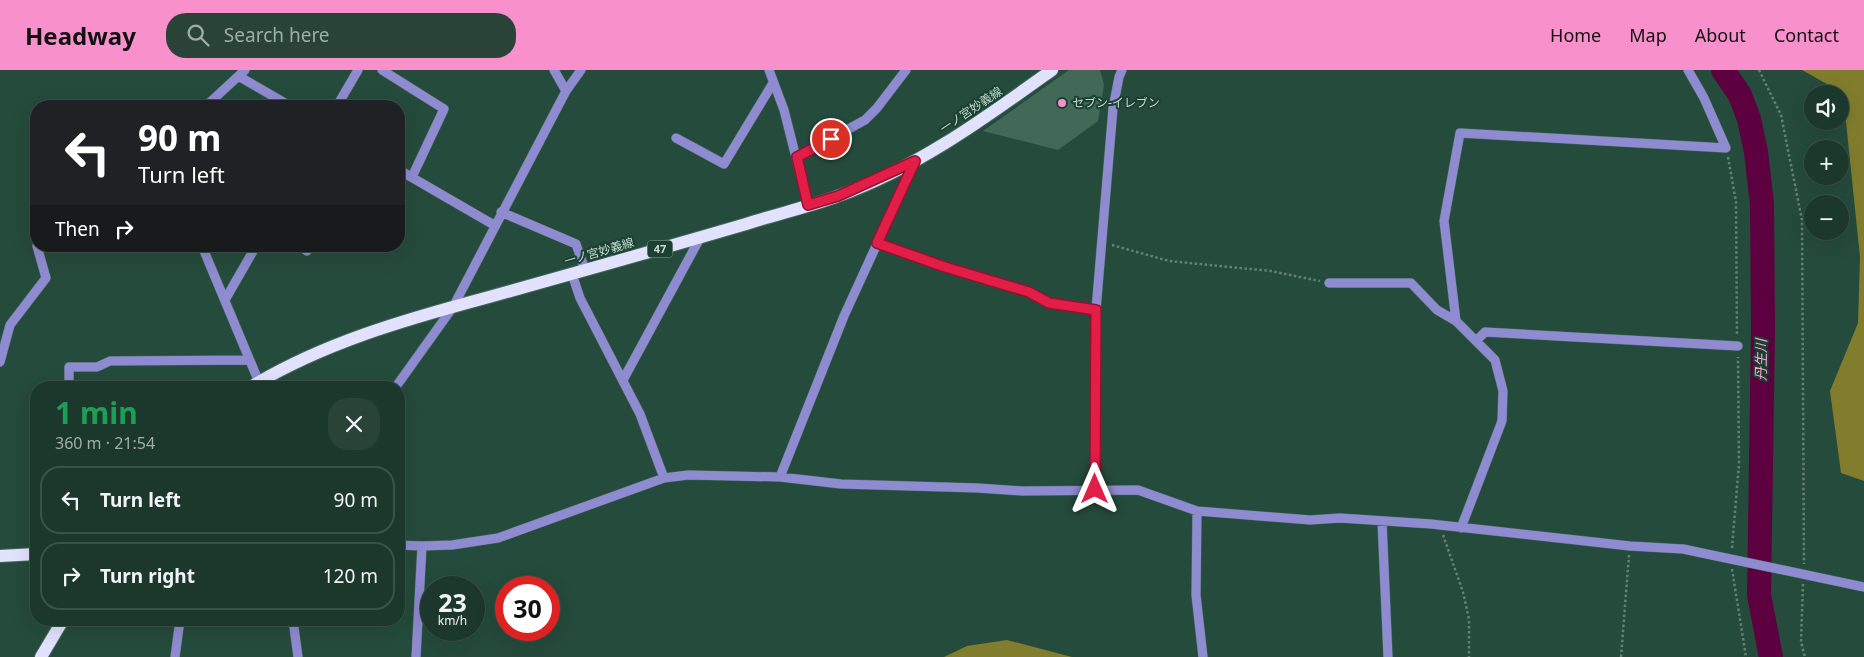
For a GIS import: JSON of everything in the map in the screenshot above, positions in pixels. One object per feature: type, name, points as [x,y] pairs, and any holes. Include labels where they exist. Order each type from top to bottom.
[{"type":"main road","name":"一ノ宮妙義線","points":[[264,381],[296,361],[352,339],[453,307],[700,238],[838,196],[915,161],[942,146],[1052,70]]},
{"type":"main road","points":[[0,556],[30,554]]},
{"type":"main road","points":[[41,657],[59,626]]},
{"type":"street","points":[[341,100],[358,70]]},
{"type":"street","points":[[382,70],[444,109],[412,177]]},
{"type":"street","points":[[554,70],[566,91]]},
{"type":"street","points":[[400,381],[453,307],[494,225],[566,91],[582,70]]},
{"type":"street","points":[[769,70],[784,110],[808,205]]},
{"type":"street","points":[[797,157],[865,120],[878,108],[906,70]]},
{"type":"street","points":[[1095,489],[1096,310],[1113,108],[1119,76],[1122,70]]},
{"type":"street","points":[[1456,321],[1444,221],[1460,133],[1726,148],[1704,98],[1688,70]]},
{"type":"street","points":[[213,100],[243,73],[278,100]]},
{"type":"street","points":[[676,138],[724,164],[773,83]]},
{"type":"street","points":[[780,477],[844,316],[915,161]]},
{"type":"street","points":[[405,173],[494,225]]},
{"type":"street","points":[[502,212],[576,244],[580,298],[640,414],[664,478]]},
{"type":"street","points":[[623,380],[700,238]]},
{"type":"street","points":[[877,243],[945,267],[1029,292],[1049,303],[1096,310]]},
{"type":"street","points":[[0,362],[10,325],[46,278],[39,252]]},
{"type":"street","points":[[205,252],[250,360],[255,381]]},
{"type":"street","points":[[225,300],[253,252]]},
{"type":"street","points":[[1329,283],[1411,283],[1437,310],[1456,321],[1495,360],[1503,391],[1502,421],[1461,528]]},
{"type":"street","points":[[1476,341],[1485,332],[1738,346]]},
{"type":"street","points":[[69,381],[69,367],[97,367],[110,361],[250,360]]},
{"type":"street","points":[[405,545],[452,545],[498,538],[664,478],[688,476],[780,477],[841,484],[1022,491],[1138,490],[1197,512],[1310,520],[1340,518],[1440,525],[1630,546],[1683,549],[1864,587]]},
{"type":"street","points":[[1197,512],[1196,595],[1204,657]]},
{"type":"street","points":[[1382,521],[1388,657]]},
{"type":"street","points":[[416,657],[422,546]]},
{"type":"street","points":[[175,657],[179,626]]},
{"type":"street","points":[[293,626],[298,657]]},
{"type":"path","points":[[1759,70],[1781,115],[1802,220],[1804,574],[1800,642],[1805,657]]},
{"type":"path","points":[[1102,242],[1169,261],[1272,271],[1329,283]]},
{"type":"path","points":[[1440,525],[1470,618],[1469,657]]},
{"type":"path","points":[[1621,657],[1630,546]]},
{"type":"path","points":[[1731,560],[1746,657]]},
{"type":"shaded area","points":[[1802,70],[1864,70],[1864,481],[1841,473],[1830,391],[1858,323],[1860,257],[1847,130],[1849,130],[1849,85],[1829,85]]},
{"type":"shaded area","points":[[1007,640],[1072,657],[944,657],[967,646]]},
{"type":"building","name":"セブン-イレブン","points":[[1069,70],[1100,70],[1104,85],[1098,121],[1058,150],[983,131]]},
{"type":"waterway","name":"丹生川","points":[[1723,70],[1740,95],[1749,119],[1756,152],[1762,204],[1763,330],[1759,595],[1771,657]]},
{"type":"place","name":"セブン-イレブン","points":[[1062,103]]},
{"type":"route","points":[[831,139],[797,157],[808,205],[838,196],[915,161],[877,243],[945,267],[1029,292],[1049,303],[1096,310],[1095,489]]}]
